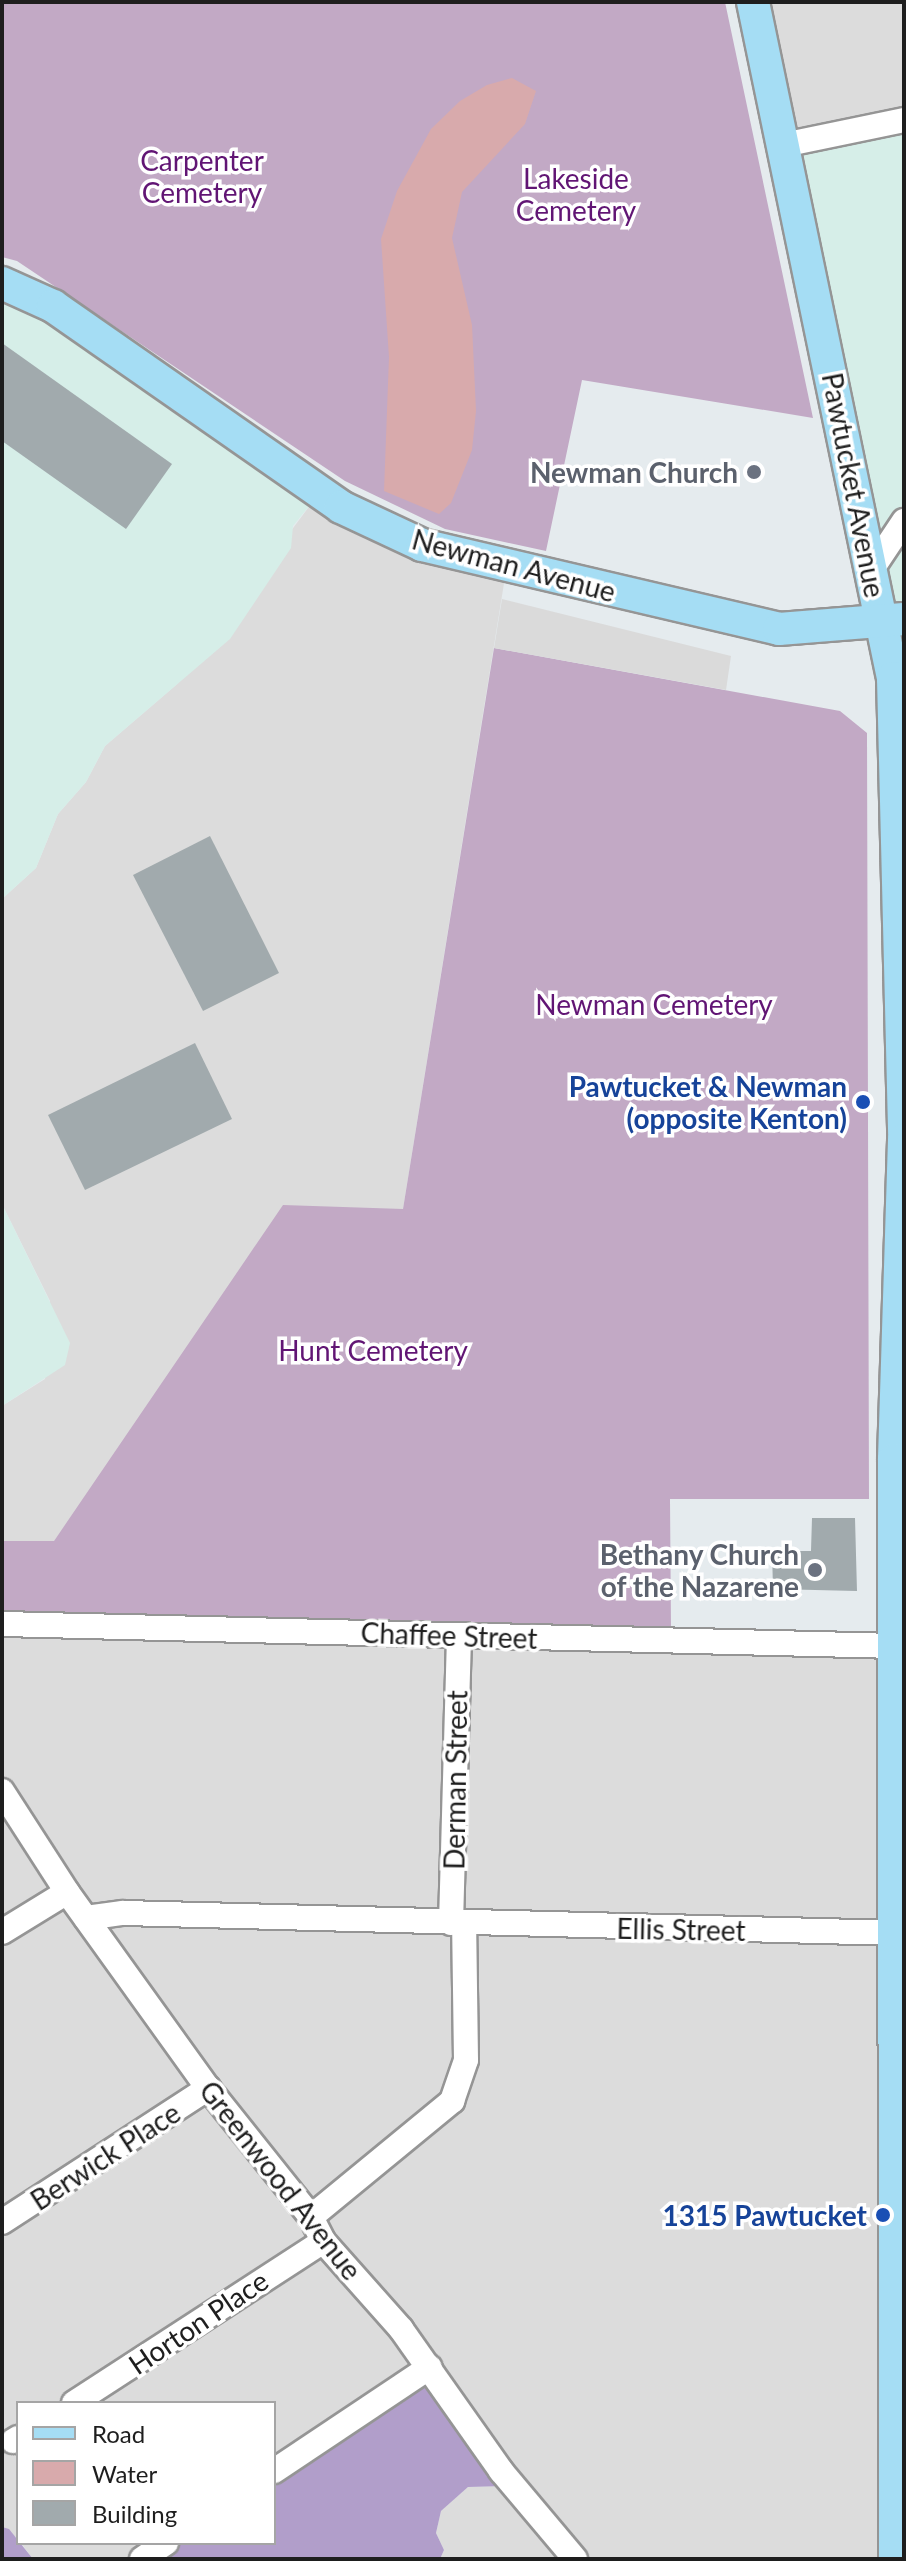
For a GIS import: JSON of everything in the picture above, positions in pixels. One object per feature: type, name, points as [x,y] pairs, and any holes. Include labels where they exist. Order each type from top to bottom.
[{"type":"main road","name":"Pawtucket Avenue","points":[[753,2],[872,569],[892,619],[904,1140],[896,1646],[901,1737],[900,2383],[895,2559]]},
{"type":"main road","name":"Newman Avenue","points":[[2,283],[53,306],[341,507],[422,545],[779,629],[892,619]]},
{"type":"street","points":[[783,145],[904,120]]},
{"type":"street","points":[[872,569],[904,521]]},
{"type":"street","name":"Chaffee Street","points":[[2,1624],[896,1646]]},
{"type":"street","name":"Derman Street","points":[[311,2217],[437,2117],[457,2092],[466,2060],[458,1923],[459,1636]]},
{"type":"street","name":"Greenwood Avenue","points":[[2,1791],[67,1892],[208,2088],[311,2217],[323,2241],[430,2367],[501,2471],[575,2559]]},
{"type":"street","points":[[2,1932],[67,1892]]},
{"type":"street","name":"Ellis Street","points":[[86,1918],[123,1913],[458,1923],[900,1922]]},
{"type":"street","name":"Berwick Place","points":[[2,2222],[208,2088]]},
{"type":"street","name":"Horton Place","points":[[77,2401],[323,2241]]},
{"type":"street","points":[[276,2470],[430,2367]]},
{"type":"street","points":[[142,2559],[163,2545]]},
{"type":"shaded area","points":[[749,2],[904,2],[904,128],[788,151]]},
{"type":"shaded area","points":[[904,128],[904,872],[895,745],[783,151]]},
{"type":"shaded area","points":[[2,293],[59,323],[314,500],[293,526],[291,548],[230,639],[105,746],[86,782],[58,814],[36,868],[2,899]]},
{"type":"shaded area","points":[[314,500],[506,571],[403,1209],[93,1487],[54,1541],[2,1541],[2,1406],[45,1379],[50,1301],[2,1204],[2,899],[36,868],[58,814],[86,782],[105,746],[176,685]]},
{"type":"shaded area","points":[[502,599],[731,656],[726,690],[494,648]]},
{"type":"shaded area","points":[[2,1204],[70,1343],[65,1365],[2,1406]]},
{"type":"shaded area","points":[[2,1631],[482,1650],[893,1653],[904,2559],[440,2559],[444,2550],[436,2533],[441,2511],[468,2487],[498,2486],[276,2479],[276,2401],[16,2401],[16,2538],[2,2527]]},
{"type":"shaded area","points":[[429,2378],[504,2486],[468,2487],[441,2511],[436,2533],[444,2550],[440,2559],[153,2559],[174,2545],[276,2545],[276,2478]]},
{"type":"shaded area","points":[[2,2527],[9,2529],[16,2538],[16,2545],[22,2545],[33,2559],[2,2559]]},
{"type":"shaded area","points":[[22,2545],[174,2545],[153,2559],[33,2559]]},
{"type":"green space","points":[[2,2],[725,2],[813,418],[582,380],[546,551],[445,529],[345,481],[17,261],[2,257]]},
{"type":"green space","points":[[494,648],[840,711],[867,733],[869,1499],[670,1499],[671,1631],[2,1612],[2,1541],[54,1541],[283,1205],[403,1209]]},
{"type":"water","points":[[512,78],[536,91],[525,124],[462,192],[452,238],[472,325],[476,411],[472,450],[451,503],[439,514],[384,491],[389,357],[381,239],[397,191],[431,129],[460,101],[487,85]]},
{"type":"building","points":[[2,343],[172,464],[126,529],[2,441]]},
{"type":"building","points":[[210,836],[279,973],[203,1011],[133,875]]},
{"type":"building","points":[[195,1043],[232,1119],[85,1190],[48,1115]]},
{"type":"building","name":"Bethany Church of the Nazarene","points":[[812,1518],[855,1518],[857,1591],[773,1589],[772,1551],[811,1551]]},
{"type":"place","name":"Newman Church","points":[[754,472]]},
{"type":"place","name":"Pawtucket & Newman (opposite Kenton)","points":[[863,1102]]},
{"type":"place","name":"Bethany Church of the Nazarene","points":[[815,1570]]},
{"type":"place","name":"1315 Pawtucket","points":[[883,2215]]},
{"type":"park label","name":"Carpenter Cemetery","points":[[202,176]]},
{"type":"park label","name":"Lakeside Cemetery","points":[[576,194]]},
{"type":"park label","name":"Newman Cemetery","points":[[654,1004]]},
{"type":"park label","name":"Hunt Cemetery","points":[[373,1350]]}]
